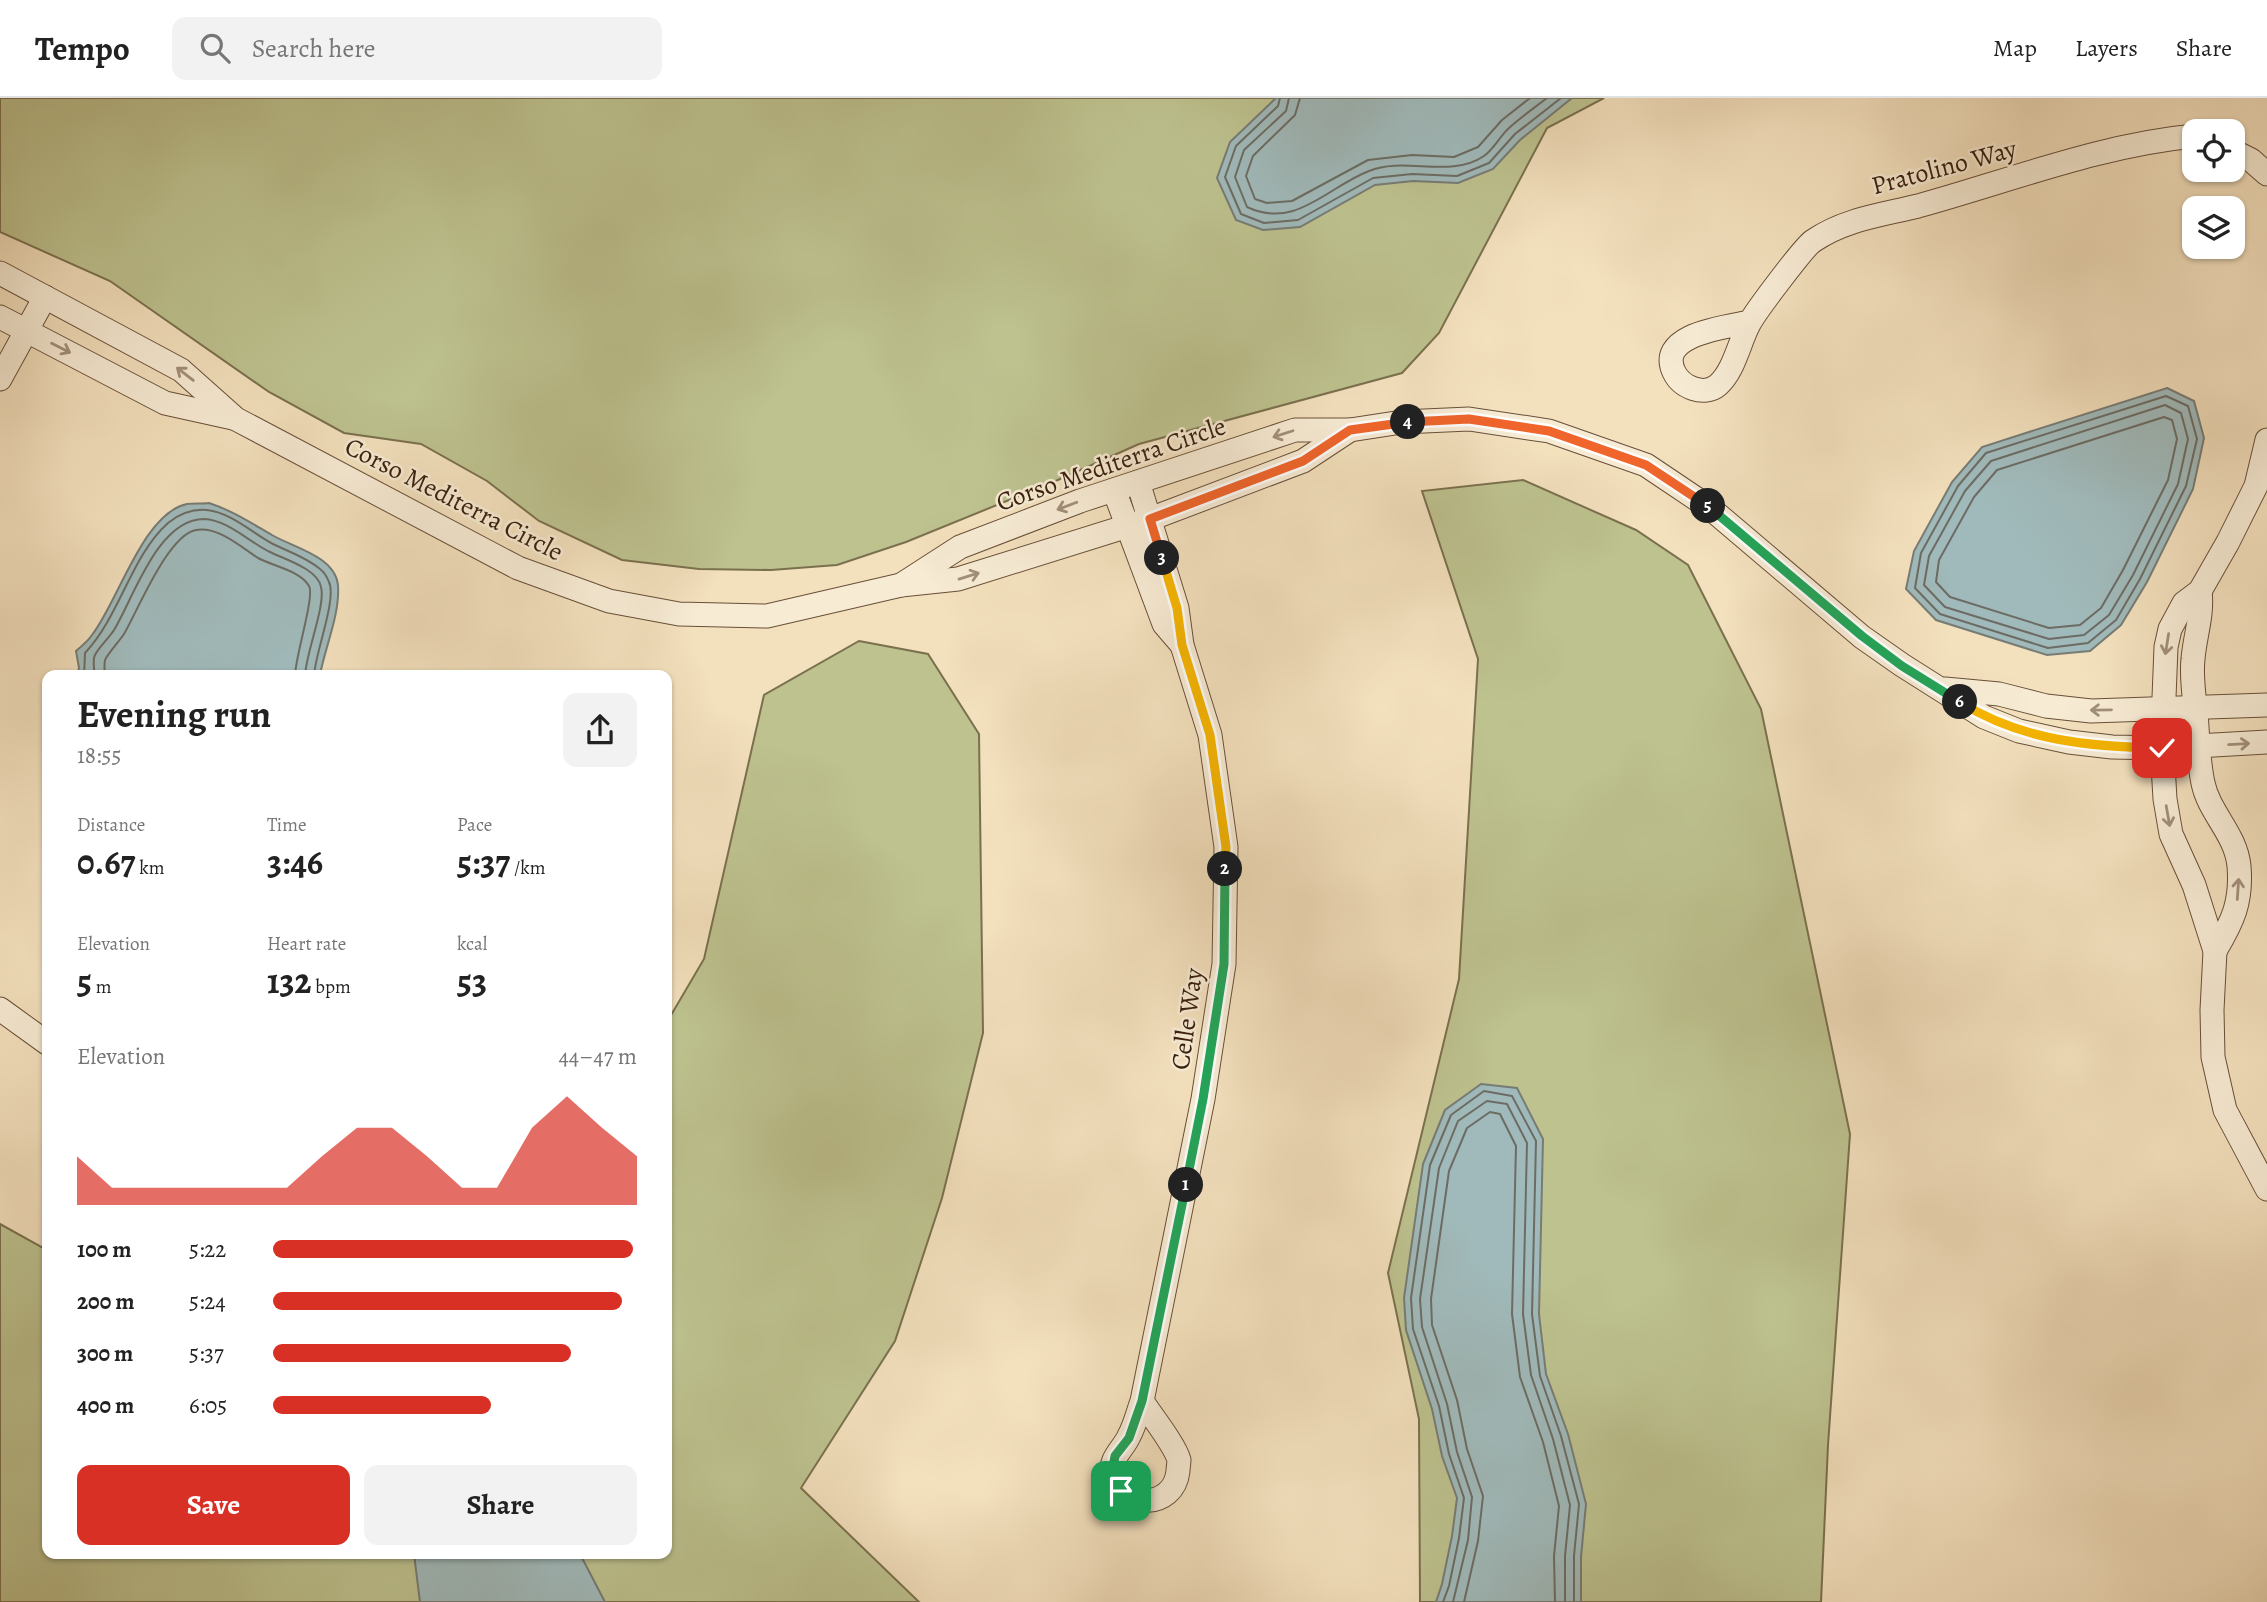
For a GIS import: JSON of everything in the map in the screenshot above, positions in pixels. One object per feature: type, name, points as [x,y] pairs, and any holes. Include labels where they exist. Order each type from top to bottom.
[{"type":"street","name":"Pratolino Way","points":[[1750,322],[1811,242],[1853,220],[1917,206],[2151,140],[2182,137]]},
{"type":"street","points":[[2245,157],[2267,174]]},
{"type":"street","name":"Corso Mediterra Circle","points":[[0,273],[181,370],[236,419],[518,568],[609,601],[679,614],[767,616],[901,586],[958,579],[1150,519],[1303,461],[1350,430]]},
{"type":"street","points":[[1,320],[21,284]]},
{"type":"street","points":[[0,379],[45,297]]},
{"type":"street","name":"Corso Mediterra Circle","points":[[1,320],[165,403],[236,419]]},
{"type":"street","name":"Corso Mediterra Circle","points":[[901,586],[960,547],[1114,490],[1295,430],[1350,430],[1402,422],[1469,419],[1549,431],[1646,465],[1710,508],[1862,636],[1902,666],[1984,717],[2019,731],[2069,742],[2112,747],[2162,748],[2267,743]]},
{"type":"street","points":[[2267,440],[2256,486],[2228,542],[2200,591],[2184,603],[2170,629],[2166,647],[2162,709],[2165,799],[2171,834],[2194,885],[2215,951],[2213,1057],[2225,1110],[2267,1189]]},
{"type":"street","name":"Celle Way","points":[[1138,482],[1177,608],[1182,645],[1210,735],[1226,847],[1224,964],[1203,1099],[1142,1401]]},
{"type":"street","name":"Celle Way","points":[[1114,490],[1164,624],[1182,645]]},
{"type":"street","points":[[2200,591],[2202,609],[2193,660],[2203,782],[2208,802],[2231,839],[2239,863],[2239,892],[2234,921],[2215,951]]},
{"type":"street","name":"Corso Mediterra Circle","points":[[1939,688],[1999,694],[2046,706],[2091,711],[2267,705]]},
{"type":"street","points":[[0,1009],[42,1039]]},
{"type":"green space","points":[[0,98],[1604,98],[1547,128],[1439,333],[1402,373],[1139,444],[906,542],[837,565],[771,570],[699,569],[622,560],[539,521],[487,481],[421,444],[344,433],[269,392],[110,281],[0,232]]},
{"type":"green space","points":[[1523,480],[1636,530],[1688,565],[1761,709],[1850,1134],[1828,1445],[1821,1602],[1420,1602],[1419,1419],[1388,1273],[1459,979],[1478,659],[1422,491]]},
{"type":"green space","points":[[859,641],[928,654],[979,734],[983,1033],[942,1198],[895,1341],[801,1488],[919,1602],[0,1602],[0,1224],[42,1247],[42,1559],[672,1559],[672,1013],[704,959],[764,695]]},
{"type":"water","points":[[1276,98],[1572,98],[1520,140],[1493,169],[1458,183],[1413,181],[1375,185],[1300,227],[1263,230],[1236,220],[1217,178],[1230,142]]},
{"type":"water","points":[[2167,388],[2194,401],[2204,438],[2193,489],[2147,582],[2121,625],[2090,651],[2047,655],[1936,620],[1906,589],[1914,551],[1952,482],[1982,447]]},
{"type":"water","points":[[209,503],[234,513],[311,554],[329,567],[335,575],[338,596],[335,619],[321,670],[78,670],[76,651],[89,639],[102,620],[144,541],[171,511],[187,504]]},
{"type":"water","points":[[1481,1084],[1517,1088],[1543,1139],[1539,1314],[1546,1374],[1568,1434],[1586,1504],[1581,1557],[1581,1602],[1436,1602],[1452,1536],[1457,1498],[1442,1456],[1432,1409],[1406,1330],[1404,1298],[1423,1164],[1445,1110]]},
{"type":"water","points":[[415,1559],[583,1559],[605,1602],[420,1602]]},
{"type":"route","points":[[1121,1491],[1112,1473],[1115,1456],[1129,1438],[1142,1401],[1203,1099],[1224,964],[1226,847],[1210,735],[1182,645],[1177,608],[1150,519],[1303,461],[1350,430],[1402,422],[1469,419],[1549,431],[1646,465],[1710,508],[1862,636],[1902,666],[1984,717],[2019,731],[2069,742],[2112,747],[2162,748]]}]
